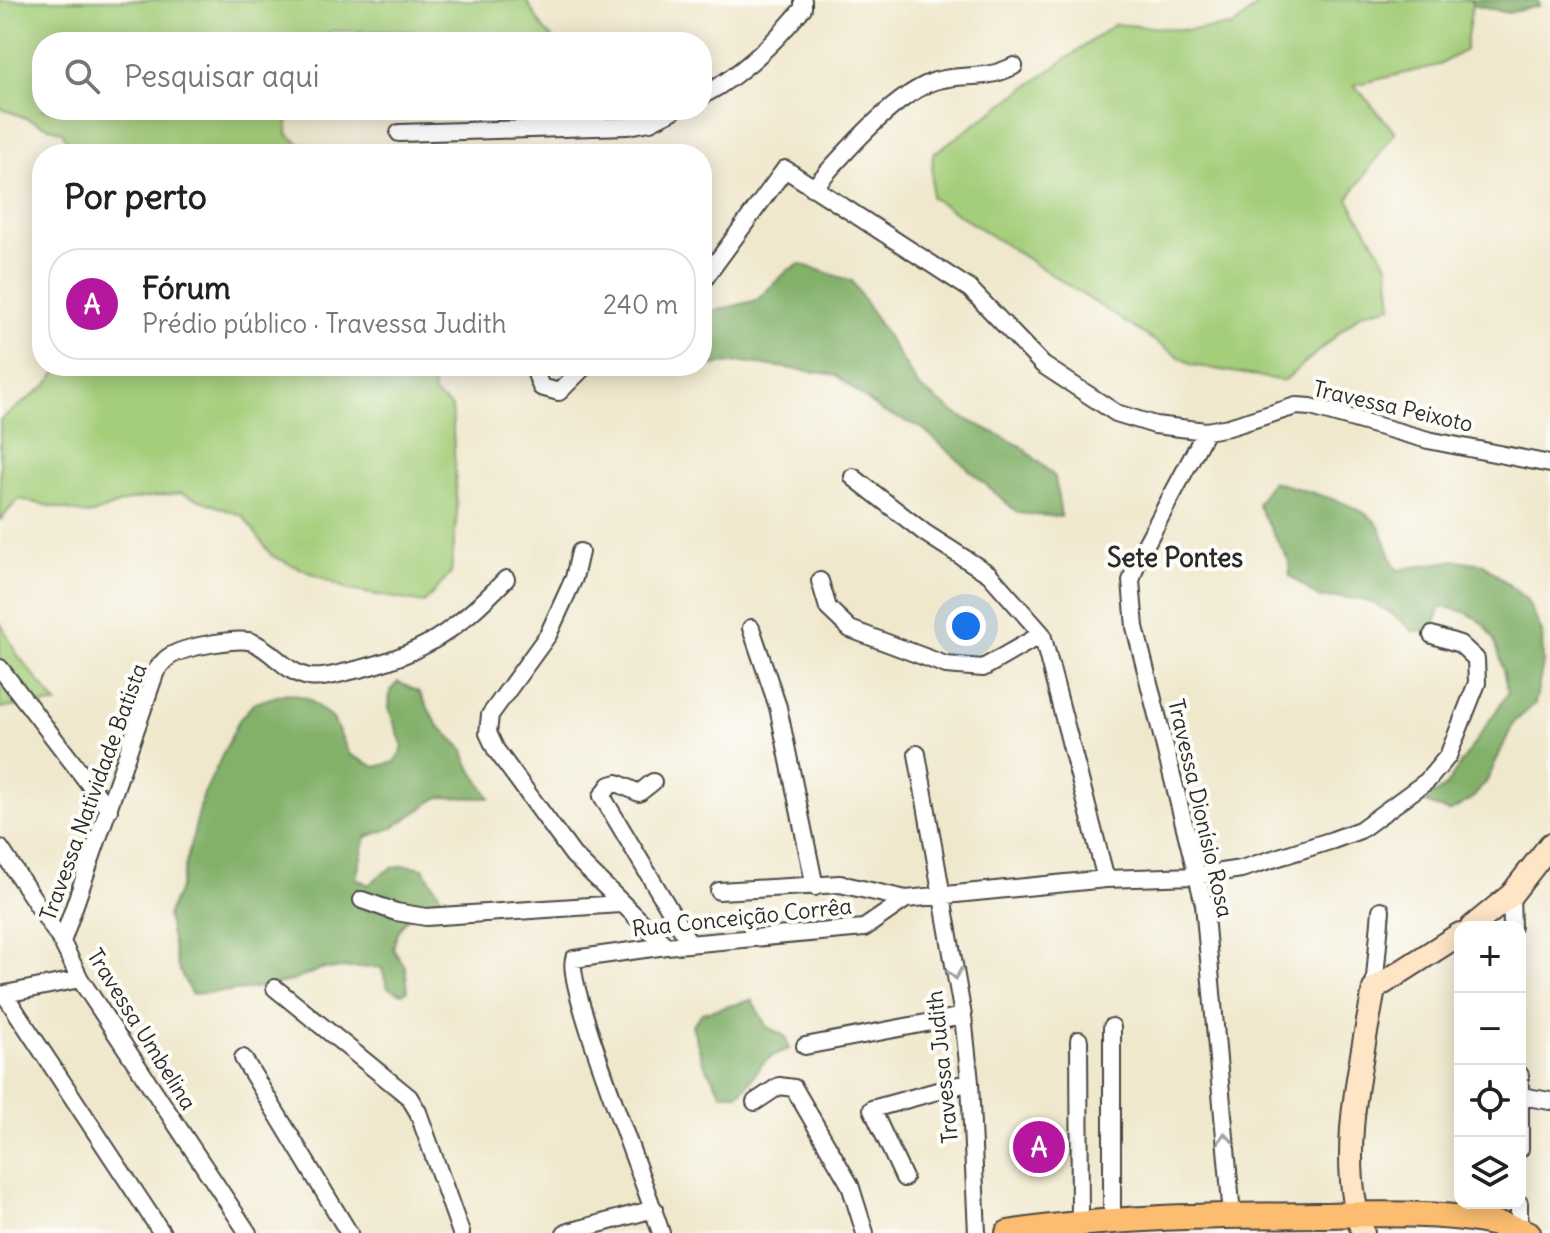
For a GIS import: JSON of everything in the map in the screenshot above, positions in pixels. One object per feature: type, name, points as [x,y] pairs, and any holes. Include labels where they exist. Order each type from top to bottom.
[{"type":"main road","points":[[1008,1233],[1080,1221],[1232,1215],[1359,1224],[1408,1215],[1524,1231]]},
{"type":"street","points":[[712,91],[783,33],[803,8],[803,0]]},
{"type":"street","points":[[813,188],[871,125],[923,87],[936,81],[982,78],[1014,66]]},
{"type":"street","points":[[399,133],[627,126],[654,120]]},
{"type":"street","name":"Travessa Peixoto","points":[[712,268],[785,169],[970,289],[1043,365],[1116,413],[1155,425],[1206,431],[1296,406],[1311,407],[1428,440],[1550,464]]},
{"type":"street","points":[[537,376],[541,387],[559,392],[575,376]]},
{"type":"street","name":"Travessa Dionísio Rosa","points":[[1206,431],[1138,559],[1131,581],[1135,627],[1204,904],[1232,1215]]},
{"type":"street","points":[[853,477],[925,533],[989,574],[1042,634],[1106,879]]},
{"type":"street","points":[[580,552],[574,578],[548,635],[487,724],[496,750],[573,855],[666,946]]},
{"type":"street","name":"Travessa Natividade Batista","points":[[62,942],[156,671],[175,653],[230,641],[250,641],[278,663],[307,677],[324,677],[363,669],[410,653],[440,638],[467,620],[506,579]]},
{"type":"street","points":[[820,581],[828,608],[850,629],[946,665],[983,668],[1042,634]]},
{"type":"street","points":[[751,628],[778,707],[815,887]]},
{"type":"street","name":"Rua Conceição Corrêa","points":[[719,891],[840,884],[906,899],[1106,879],[1195,876],[1241,869],[1360,830],[1427,781],[1448,756],[1463,725],[1479,670],[1471,651],[1432,635]]},
{"type":"street","points":[[0,668],[109,810]]},
{"type":"street","name":"Travessa Judith","points":[[917,754],[963,1016],[970,1082],[977,1233]]},
{"type":"street","points":[[653,782],[635,793],[617,783],[610,785],[602,796],[690,944]]},
{"type":"street","points":[[1479,921],[1511,895],[1550,845]]},
{"type":"street","name":"Travessa Umbelina","points":[[0,848],[62,942],[80,979],[248,1233]]},
{"type":"street","points":[[1511,895],[1512,921]]},
{"type":"street","name":"Rua Conceição Corrêa","points":[[654,1209],[588,1024],[571,969],[574,959],[666,946],[864,928],[906,899]]},
{"type":"street","name":"Rua Conceição Corrêa","points":[[362,900],[396,912],[426,917],[620,904]]},
{"type":"street","points":[[1359,1224],[1353,1186],[1355,1102],[1374,989],[1381,910]]},
{"type":"street","points":[[1374,989],[1454,938]]},
{"type":"street","points":[[80,979],[2,995],[162,1233]]},
{"type":"street","points":[[275,988],[409,1097],[418,1112],[461,1233]]},
{"type":"street","points":[[805,1046],[963,1016]]},
{"type":"street","points":[[1112,1027],[1112,1220]]},
{"type":"street","points":[[1079,1040],[1080,1221]]},
{"type":"street","points":[[243,1058],[349,1233]]},
{"type":"street","points":[[904,1178],[872,1109],[970,1082]]},
{"type":"street","points":[[755,1102],[779,1086],[794,1088],[850,1185],[865,1233]]},
{"type":"street","points":[[1526,1097],[1550,1101]]},
{"type":"street","points":[[565,1233],[654,1209],[661,1233]]},
{"type":"street","points":[[1520,1209],[1524,1231]]},
{"type":"green space","points":[[0,0],[526,0],[546,32],[32,32],[32,120],[288,120],[287,134],[300,144],[68,144],[62,132],[0,108]]},
{"type":"green space","points":[[1264,0],[1470,0],[1472,5],[1465,50],[1439,65],[1354,85],[1395,132],[1348,199],[1388,265],[1392,306],[1362,313],[1284,381],[1192,365],[931,197],[933,154],[1115,24],[1188,30],[1234,26]]},
{"type":"green space","points":[[1470,0],[1538,0],[1539,6],[1508,13],[1472,5]]},
{"type":"green space","points":[[800,264],[852,281],[919,387],[958,415],[1021,446],[1055,477],[1061,517],[1018,513],[922,428],[881,411],[836,375],[743,362],[712,365],[712,311],[757,300],[788,270]]},
{"type":"green space","points":[[54,376],[431,376],[434,394],[452,407],[457,513],[451,573],[424,603],[349,590],[272,556],[243,516],[181,493],[129,500],[90,515],[19,499],[0,520],[0,420],[48,384]]},
{"type":"green space","points":[[1272,481],[1344,503],[1369,516],[1380,528],[1397,570],[1456,560],[1484,564],[1527,600],[1542,632],[1543,664],[1535,704],[1514,722],[1487,781],[1472,799],[1449,812],[1423,802],[1445,787],[1508,693],[1491,635],[1473,616],[1459,610],[1441,607],[1432,631],[1414,632],[1372,603],[1349,598],[1320,598],[1290,576],[1289,561],[1257,504]]},
{"type":"green space","points":[[0,622],[17,654],[57,704],[0,708]]},
{"type":"green space","points":[[398,682],[419,692],[437,724],[464,750],[468,764],[490,798],[439,797],[392,828],[366,837],[356,878],[369,885],[393,868],[407,865],[423,868],[442,898],[410,916],[395,939],[393,949],[405,966],[408,990],[402,994],[388,988],[381,967],[321,969],[292,981],[245,990],[191,994],[177,965],[167,915],[180,887],[203,796],[239,720],[254,703],[287,693],[307,698],[333,719],[349,754],[375,767],[395,762],[403,747],[389,709],[390,691]]},
{"type":"green space","points":[[752,1000],[766,1026],[786,1037],[789,1049],[763,1063],[739,1094],[722,1094],[703,1062],[692,1025],[702,1013]]},
{"type":"place","name":"Fórum","points":[[1039,1147]]},
{"type":"district","name":"Sete Pontes","points":[[1175,557]]}]
